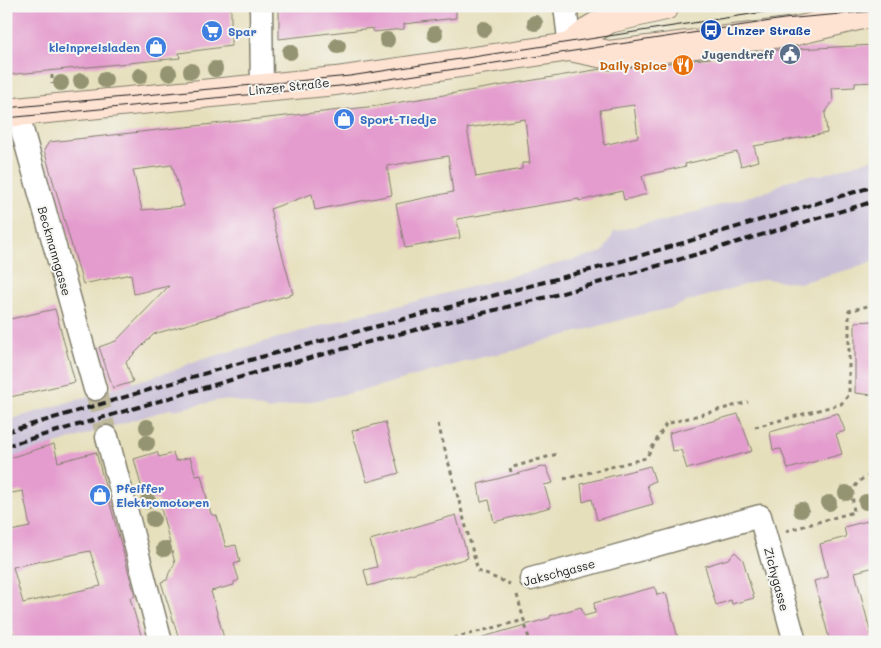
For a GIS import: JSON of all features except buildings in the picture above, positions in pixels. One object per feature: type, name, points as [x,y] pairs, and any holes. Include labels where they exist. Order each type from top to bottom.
[{"type":"main road","points":[[570,48],[592,29],[609,19],[665,6]]},
{"type":"main road","name":"Linzer Straße","points":[[12,113],[262,90],[570,48],[609,55],[796,30],[875,12]]},
{"type":"street","points":[[261,6],[262,90]]},
{"type":"street","points":[[565,6],[570,48]]},
{"type":"street","name":"Beckmanngasse","points":[[12,113],[95,389]]},
{"type":"street","points":[[107,437],[161,642]]},
{"type":"street","name":"Jakschgasse","points":[[522,582],[588,564],[763,526]]},
{"type":"street","name":"Zichygasse","points":[[763,526],[795,642]]},
{"type":"path","points":[[52,75],[52,87]]},
{"type":"path","points":[[755,427],[841,404],[849,395],[849,312],[875,304]]},
{"type":"path","points":[[564,479],[646,458],[666,424],[748,402]]},
{"type":"path","name":"Jakschgasse","points":[[438,424],[478,571],[522,582]]},
{"type":"path","points":[[511,472],[510,468],[557,454]]},
{"type":"path","points":[[763,526],[854,512],[852,494],[855,485],[860,480],[875,474]]},
{"type":"path","points":[[522,582],[524,620],[530,642]]},
{"type":"path","points":[[438,642],[524,620]]},
{"type":"shaded area","points":[[875,158],[875,260],[862,266],[799,283],[764,279],[686,302],[672,308],[639,315],[517,350],[483,357],[365,390],[269,410],[237,401],[221,400],[174,410],[170,409],[6,459],[6,421],[178,369],[190,363],[362,314],[603,252],[614,232],[646,223],[662,222],[771,190],[784,182],[803,176],[821,175]]},
{"type":"tunnel","points":[[95,389],[107,437]]},
{"type":"tram line","points":[[6,108],[350,76],[811,6]]},
{"type":"tram line","points":[[6,118],[350,85],[784,19],[875,11]]},
{"type":"railway","points":[[6,432],[257,358],[605,266],[875,186]]},
{"type":"railway","points":[[6,446],[258,372],[387,337],[559,294],[875,201]]},
{"type":"place","name":"Linzer Straße","points":[[711,30]]},
{"type":"place","name":"Spar","points":[[212,31]]},
{"type":"place","name":"kleinpreisladen","points":[[156,47]]},
{"type":"place","name":"Jugendtreff","points":[[790,54]]},
{"type":"place","name":"Daily Spice","points":[[683,65]]},
{"type":"place","name":"Sport-Tiedje","points":[[344,119]]},
{"type":"place","name":"Pfeiffer Elektromotoren","points":[[100,495]]}]
